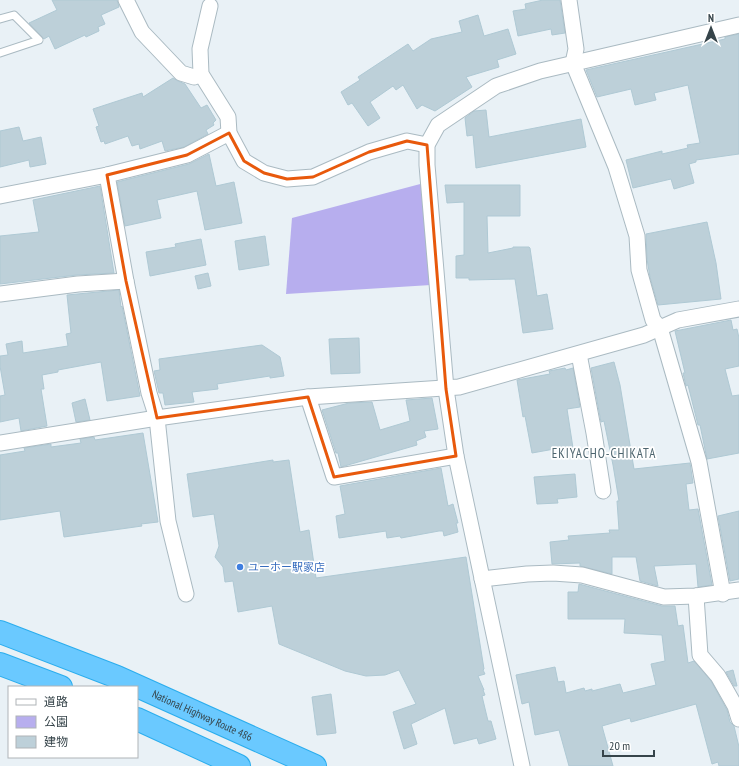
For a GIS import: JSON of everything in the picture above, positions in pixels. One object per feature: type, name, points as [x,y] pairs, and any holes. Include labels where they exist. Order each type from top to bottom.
[{"type":"highway","name":"National Highway Route 486","points":[[0,632],[137,686]]},
{"type":"highway","points":[[0,664],[57,686]]},
{"type":"highway","name":"National Highway Route 486","points":[[138,686],[315,766]]},
{"type":"highway","points":[[138,719],[239,766]]},
{"type":"street","points":[[126,0],[142,32],[181,72],[194,77],[201,74]]},
{"type":"street","points":[[569,0],[576,49],[573,63],[616,167],[637,236],[639,270],[653,320],[660,328],[699,462],[723,594]]},
{"type":"street","points":[[210,6],[200,49],[201,74],[228,117],[229,133],[244,161],[264,173],[287,179],[313,177],[368,152],[407,141],[427,146]]},
{"type":"street","points":[[522,766],[456,456],[446,389],[427,165],[427,146],[438,126],[496,86],[540,70],[739,25]]},
{"type":"street","points":[[0,196],[107,175],[187,155],[229,133]]},
{"type":"street","points":[[107,175],[126,281],[149,393],[157,418],[168,521],[186,594]]},
{"type":"street","points":[[0,294],[78,284],[126,281]]},
{"type":"street","points":[[0,443],[157,418],[308,397],[459,387],[644,335],[678,320],[739,309]]},
{"type":"street","points":[[579,354],[603,491]]},
{"type":"street","points":[[308,397],[334,477],[456,456]]},
{"type":"street","points":[[482,579],[527,574],[553,573],[582,575],[664,597],[723,594],[739,590]]},
{"type":"street","points":[[696,596],[700,655],[718,676],[735,706],[739,719]]},
{"type":"lane","points":[[0,19],[14,15],[39,40],[0,53]]},
{"type":"highlighted area","points":[[229,133],[244,161],[264,173],[287,179],[313,177],[369,152],[407,141],[427,145],[446,389],[456,456],[334,477],[308,397],[157,418],[126,281],[107,175],[187,155]]},
{"type":"green space","points":[[424,183],[431,285],[286,294],[292,218]]},
{"type":"building","points":[[52,0],[117,0],[119,7],[101,15],[105,24],[98,27],[99,31],[86,37],[85,35],[55,49],[49,36],[44,39],[29,23],[57,10]]},
{"type":"building","points":[[543,0],[560,0],[565,33],[552,35],[551,29],[518,36],[513,11],[526,9],[525,4]]},
{"type":"building","points":[[478,15],[484,36],[508,29],[516,54],[497,60],[499,67],[466,77],[472,87],[435,111],[422,105],[417,109],[403,85],[396,90],[393,86],[370,102],[380,118],[368,126],[352,103],[348,105],[341,92],[360,80],[358,77],[408,44],[413,51],[431,39],[462,32],[459,21]]},
{"type":"building","points":[[739,34],[739,154],[696,160],[696,162],[689,164],[694,183],[674,189],[671,179],[633,188],[626,160],[662,151],[662,154],[688,148],[687,145],[700,143],[688,85],[654,93],[656,100],[635,105],[631,89],[597,97],[586,70],[725,39],[725,37]]},
{"type":"building","points":[[173,78],[185,84],[201,108],[207,105],[216,120],[213,123],[214,125],[206,130],[208,134],[184,147],[165,151],[162,141],[140,149],[139,144],[132,146],[128,136],[105,144],[104,141],[101,142],[96,127],[99,126],[93,109],[142,93],[143,97]]},
{"type":"building","points":[[486,110],[489,137],[581,119],[586,147],[476,168],[473,135],[467,136],[465,118],[474,111]]},
{"type":"building","points":[[19,127],[23,141],[41,137],[46,164],[30,167],[29,160],[0,167],[0,131]]},
{"type":"building","points":[[209,154],[216,186],[234,182],[242,223],[205,230],[197,191],[157,200],[161,218],[125,226],[117,182],[189,164]]},
{"type":"building","points":[[445,185],[520,185],[520,216],[487,216],[488,253],[513,247],[530,248],[537,296],[547,294],[553,329],[523,333],[515,279],[469,280],[469,278],[456,278],[456,256],[464,255],[464,202],[447,203]]},
{"type":"building","points":[[100,186],[114,273],[77,275],[0,284],[0,236],[39,232],[33,200]]},
{"type":"building","points":[[707,222],[716,263],[721,299],[658,305],[650,277],[647,259],[646,234]]},
{"type":"building","points":[[265,236],[269,265],[239,270],[235,241]]},
{"type":"building","points":[[201,239],[206,265],[150,276],[146,252],[176,247],[175,244]]},
{"type":"building","points":[[208,273],[211,286],[198,289],[195,276]]},
{"type":"building","points":[[119,290],[121,307],[122,306],[140,396],[107,401],[101,362],[58,370],[58,372],[42,375],[44,389],[41,389],[47,426],[21,431],[19,418],[0,422],[0,396],[5,395],[0,366],[0,356],[8,355],[6,344],[22,341],[23,353],[68,346],[66,334],[71,333],[67,295]]},
{"type":"building","points":[[731,320],[733,330],[737,329],[739,338],[739,366],[725,369],[732,396],[739,395],[739,453],[707,459],[700,425],[698,425],[688,385],[686,386],[683,373],[685,373],[675,331]]},
{"type":"building","points":[[359,338],[360,373],[331,374],[329,339]]},
{"type":"building","points":[[262,345],[280,357],[284,376],[270,378],[270,376],[217,384],[218,389],[192,392],[194,402],[165,405],[163,393],[159,393],[154,371],[160,370],[159,359]]},
{"type":"building","points":[[614,362],[620,385],[634,469],[690,463],[693,483],[686,484],[689,510],[698,509],[712,585],[698,587],[696,564],[654,566],[658,586],[640,581],[636,557],[612,557],[612,574],[580,566],[580,563],[552,564],[550,542],[569,540],[568,536],[610,533],[609,530],[619,530],[617,501],[619,501],[613,465],[604,421],[601,422],[591,368]]},
{"type":"building","points":[[565,368],[566,370],[573,368],[580,407],[567,409],[573,448],[560,451],[560,448],[532,453],[525,416],[523,417],[517,380],[550,374],[549,371]]},
{"type":"building","points":[[432,398],[438,429],[424,431],[426,437],[416,441],[417,445],[341,467],[338,453],[336,453],[322,410],[349,403],[372,402],[380,430],[410,421],[406,400]]},
{"type":"building","points":[[85,399],[90,420],[76,422],[72,403]]},
{"type":"building","points":[[143,433],[158,522],[141,524],[142,526],[64,537],[60,511],[0,520],[0,455],[25,451],[24,448],[51,444],[51,447],[81,443],[80,439],[94,437],[95,440]]},
{"type":"building","points":[[273,460],[273,462],[289,460],[300,532],[309,530],[316,578],[466,557],[483,670],[485,674],[478,676],[484,690],[485,695],[482,696],[488,721],[491,721],[496,739],[479,744],[477,738],[454,744],[445,708],[411,724],[417,744],[404,749],[393,712],[416,704],[399,670],[385,675],[366,676],[345,671],[279,644],[272,606],[238,612],[233,581],[225,582],[223,567],[215,557],[219,546],[214,514],[193,517],[187,474]]},
{"type":"building","points":[[441,468],[448,506],[453,504],[458,523],[456,523],[458,532],[444,536],[443,531],[439,531],[401,538],[400,536],[387,538],[386,531],[339,538],[336,516],[345,514],[340,486]]},
{"type":"building","points":[[575,474],[577,497],[557,499],[558,503],[537,504],[534,477]]},
{"type":"building","points":[[739,511],[739,579],[730,581],[718,516]]},
{"type":"building","points":[[579,584],[662,606],[675,606],[678,626],[683,625],[688,663],[694,661],[711,681],[727,710],[730,722],[734,726],[739,747],[739,766],[719,766],[718,762],[712,764],[696,704],[631,722],[630,718],[602,726],[613,766],[569,766],[559,730],[535,735],[529,702],[522,704],[516,675],[555,667],[558,682],[564,681],[566,693],[584,688],[585,691],[592,689],[592,691],[620,684],[623,693],[656,685],[651,664],[665,661],[662,635],[624,633],[625,619],[568,619],[568,592],[578,592]]},
{"type":"building","points":[[733,670],[737,686],[734,686],[726,672]]},
{"type":"building","points":[[331,694],[336,733],[317,735],[312,697]]},
{"type":"place","name":"ユーホー駅家店","points":[[240,567]]},
{"type":"district","name":"EKIYACHO-CHIKATA","points":[[604,453]]}]
